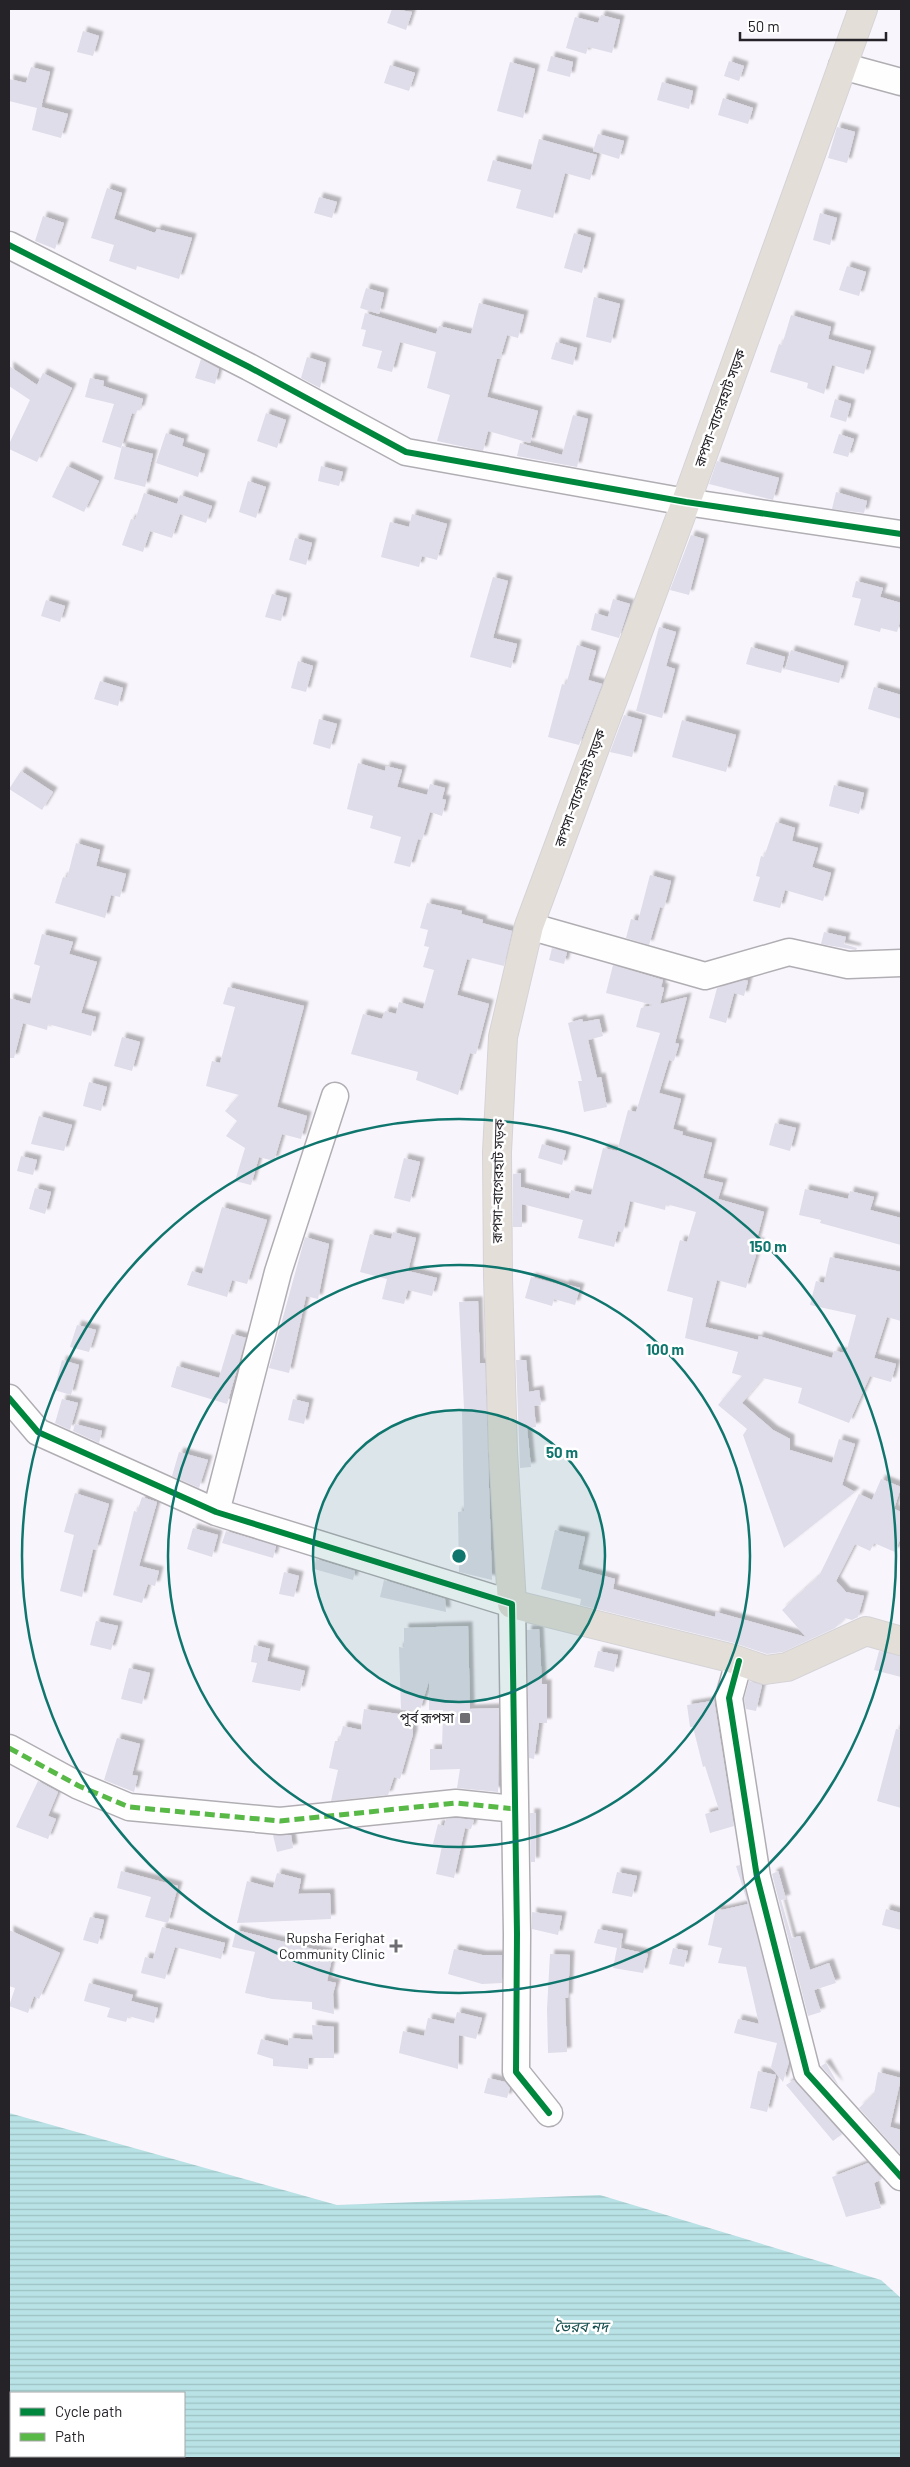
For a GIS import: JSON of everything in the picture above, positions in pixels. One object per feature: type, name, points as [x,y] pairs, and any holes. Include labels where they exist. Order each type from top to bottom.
[{"type":"main road","name":"রূপসা-বাগেরহাট সড়ক","points":[[512,1604],[503,1450],[498,1277],[497,1152],[503,1037],[529,926],[686,502],[863,9]]},
{"type":"main road","points":[[512,1604],[739,1661],[764,1670],[787,1667],[866,1631],[901,1641]]},
{"type":"street","points":[[842,66],[901,82]]},
{"type":"street","points":[[9,245],[249,367],[406,452],[686,502],[901,534]]},
{"type":"street","points":[[529,926],[705,976],[789,952],[848,966],[901,963]]},
{"type":"street","points":[[216,1512],[278,1272],[335,1096]]},
{"type":"street","points":[[9,1398],[38,1432],[216,1512],[512,1604],[516,2072],[549,2113]]},
{"type":"street","points":[[739,1661],[729,1698],[757,1876],[807,2073],[901,2177]]},
{"type":"street","points":[[9,1748],[79,1786],[129,1807],[280,1821],[456,1803],[515,1808]]},
{"type":"water","name":"ভৈরব নদ","points":[[9,2113],[337,2205],[600,2195],[881,2280],[901,2298],[901,2458],[9,2458]]},
{"type":"building","points":[[392,9],[412,12],[406,30],[387,23]]},
{"type":"building","points":[[601,15],[620,20],[612,53],[588,47],[586,54],[566,48],[575,17],[598,23]]},
{"type":"building","points":[[83,31],[99,36],[93,56],[77,52]]},
{"type":"building","points":[[551,56],[573,62],[570,77],[547,71]]},
{"type":"building","points":[[729,61],[744,66],[739,81],[724,76]]},
{"type":"building","points":[[510,62],[535,69],[523,118],[497,111]]},
{"type":"building","points":[[390,65],[415,73],[409,91],[384,83]]},
{"type":"building","points":[[31,67],[50,72],[41,107],[68,114],[61,138],[32,130],[37,108],[9,101],[9,79],[26,83]]},
{"type":"building","points":[[662,82],[693,91],[689,109],[657,100]]},
{"type":"building","points":[[723,98],[753,108],[748,124],[718,115]]},
{"type":"building","points":[[837,127],[855,132],[847,163],[828,158]]},
{"type":"building","points":[[598,134],[624,141],[619,159],[593,151]]},
{"type":"building","points":[[539,139],[597,155],[590,180],[565,173],[553,218],[516,208],[521,190],[487,181],[493,160],[531,170]]},
{"type":"building","points":[[107,188],[122,193],[114,219],[155,233],[157,229],[192,238],[179,279],[137,266],[136,270],[109,261],[114,245],[91,238]]},
{"type":"building","points":[[319,197],[337,202],[332,218],[314,213]]},
{"type":"building","points":[[820,213],[837,218],[830,245],[813,240]]},
{"type":"building","points":[[43,216],[64,223],[55,249],[35,241]]},
{"type":"building","points":[[574,233],[591,238],[582,273],[564,268]]},
{"type":"building","points":[[847,266],[866,272],[859,296],[839,290]]},
{"type":"building","points":[[366,288],[384,293],[379,314],[360,308]]},
{"type":"building","points":[[594,297],[620,304],[611,343],[586,337]]},
{"type":"building","points":[[479,303],[524,315],[518,338],[507,335],[500,359],[497,359],[487,397],[538,411],[530,443],[488,431],[483,451],[437,441],[450,395],[427,388],[436,352],[400,342],[392,372],[377,368],[382,351],[362,346],[366,330],[361,329],[365,313],[436,334],[439,326],[471,334]]},
{"type":"building","points":[[791,315],[831,327],[828,339],[871,351],[864,374],[832,365],[824,394],[807,388],[808,383],[770,372],[779,344],[782,345]]},
{"type":"building","points":[[556,342],[577,348],[573,365],[551,359]]},
{"type":"building","points":[[307,357],[326,363],[320,388],[301,378]]},
{"type":"building","points":[[201,359],[219,369],[215,384],[195,378]]},
{"type":"building","points":[[9,366],[37,385],[43,373],[72,388],[37,462],[9,449],[9,444],[30,400],[9,386]]},
{"type":"building","points":[[90,378],[104,381],[103,386],[143,399],[140,410],[137,410],[136,414],[132,413],[121,448],[102,442],[114,404],[85,397]]},
{"type":"building","points":[[835,399],[851,404],[846,422],[830,417]]},
{"type":"building","points":[[266,413],[286,420],[277,448],[257,441]]},
{"type":"building","points":[[573,415],[588,419],[577,467],[517,456],[520,443],[562,455]]},
{"type":"building","points":[[166,433],[184,439],[182,446],[205,454],[198,477],[156,463]]},
{"type":"building","points":[[839,434],[854,439],[848,457],[833,453]]},
{"type":"building","points":[[122,446],[153,454],[145,487],[114,479]]},
{"type":"building","points":[[717,461],[779,478],[773,500],[709,484]]},
{"type":"building","points":[[67,466],[99,481],[84,512],[52,497]]},
{"type":"building","points":[[321,466],[343,472],[339,486],[318,481]]},
{"type":"building","points":[[248,481],[266,487],[256,518],[239,512]]},
{"type":"building","points":[[836,492],[867,501],[864,513],[832,509]]},
{"type":"building","points":[[144,493],[177,504],[180,495],[212,506],[206,523],[180,514],[172,538],[150,531],[143,552],[122,545],[131,519],[135,520]]},
{"type":"building","points":[[412,514],[447,524],[437,560],[422,556],[419,567],[381,557],[390,522],[409,527]]},
{"type":"building","points":[[691,535],[704,539],[689,595],[670,590]]},
{"type":"building","points":[[295,538],[312,543],[306,565],[289,560]]},
{"type":"building","points":[[493,577],[508,581],[493,638],[517,644],[511,668],[470,657]]},
{"type":"building","points":[[856,581],[883,588],[880,597],[901,603],[901,618],[897,632],[881,628],[880,632],[854,625],[861,599],[852,597]]},
{"type":"building","points":[[272,594],[287,598],[281,621],[265,617]]},
{"type":"building","points":[[613,599],[630,604],[619,638],[591,630],[595,613],[608,617]]},
{"type":"building","points":[[46,600],[65,606],[60,622],[41,616]]},
{"type":"building","points":[[659,627],[676,632],[666,666],[675,669],[662,718],[636,711]]},
{"type":"building","points":[[577,645],[596,651],[588,680],[602,684],[579,745],[548,737],[562,684],[566,685]]},
{"type":"building","points":[[751,647],[785,657],[781,673],[746,664]]},
{"type":"building","points":[[791,650],[844,666],[839,683],[785,669]]},
{"type":"building","points":[[298,661],[313,666],[306,692],[291,688]]},
{"type":"building","points":[[100,681],[123,688],[118,706],[94,699]]},
{"type":"building","points":[[874,687],[901,695],[901,719],[868,709]]},
{"type":"building","points":[[624,715],[642,720],[632,757],[610,752]]},
{"type":"building","points":[[319,719],[337,724],[330,749],[313,744]]},
{"type":"building","points":[[682,720],[736,735],[726,772],[672,757]]},
{"type":"building","points":[[358,763],[385,771],[386,766],[402,770],[397,787],[427,795],[430,784],[445,788],[442,799],[446,800],[442,816],[430,812],[422,840],[418,839],[410,867],[394,863],[401,837],[370,828],[373,816],[347,809]]},
{"type":"building","points":[[21,771],[53,792],[42,810],[9,789]]},
{"type":"building","points":[[834,785],[864,793],[859,814],[829,806]]},
{"type":"building","points":[[776,822],[795,828],[792,841],[818,848],[812,867],[831,873],[823,901],[785,890],[780,908],[753,901],[760,877],[756,876],[761,856],[764,857]]},
{"type":"building","points":[[76,843],[100,850],[96,866],[126,874],[120,897],[111,895],[105,918],[55,903],[63,877],[67,878]]},
{"type":"building","points":[[650,875],[671,881],[664,908],[660,907],[649,945],[626,938],[631,919],[638,921]]},
{"type":"building","points":[[427,903],[462,911],[461,914],[483,920],[482,923],[512,931],[504,966],[472,958],[471,960],[467,959],[457,995],[489,1004],[476,1054],[470,1053],[458,1095],[416,1080],[418,1072],[351,1054],[363,1014],[382,1019],[385,1011],[396,1014],[399,1002],[423,1009],[434,970],[423,967],[429,947],[424,946],[428,930],[420,928]]},
{"type":"building","points":[[824,932],[846,937],[844,944],[857,948],[856,950],[821,944]]},
{"type":"building","points":[[42,934],[73,942],[69,954],[97,962],[81,1013],[96,1017],[91,1036],[48,1024],[47,1030],[23,1023],[14,1058],[9,1058],[9,998],[30,1004],[40,966],[34,964]]},
{"type":"building","points":[[552,948],[567,952],[564,964],[549,960]]},
{"type":"building","points":[[613,965],[663,980],[661,987],[664,988],[660,1004],[687,997],[675,1043],[679,1044],[674,1061],[669,1060],[659,1093],[681,1099],[673,1129],[683,1132],[682,1135],[712,1143],[703,1178],[723,1183],[718,1199],[764,1212],[756,1242],[760,1242],[746,1288],[717,1280],[705,1327],[758,1340],[759,1336],[832,1358],[834,1351],[846,1353],[856,1315],[810,1305],[816,1281],[824,1283],[830,1257],[901,1272],[901,1321],[887,1317],[874,1358],[896,1364],[891,1382],[870,1376],[849,1423],[798,1403],[802,1388],[763,1378],[742,1403],[773,1430],[790,1439],[790,1450],[832,1463],[839,1439],[855,1444],[842,1485],[855,1492],[784,1548],[743,1435],[747,1429],[718,1405],[742,1376],[732,1373],[738,1352],[685,1338],[693,1298],[667,1291],[680,1240],[687,1242],[696,1212],[666,1204],[665,1210],[630,1201],[623,1232],[618,1231],[614,1247],[578,1238],[583,1220],[522,1204],[522,1227],[513,1227],[513,1174],[521,1173],[521,1187],[569,1199],[571,1190],[591,1195],[603,1148],[617,1151],[628,1110],[636,1112],[660,1033],[636,1027],[641,1008],[653,1005],[606,993]]},
{"type":"building","points":[[745,980],[748,981],[744,996],[734,993],[726,1023],[709,1018],[717,988]]},
{"type":"building","points":[[228,987],[304,1006],[277,1107],[307,1116],[301,1139],[282,1134],[274,1161],[259,1157],[251,1185],[235,1181],[245,1148],[226,1136],[237,1121],[225,1111],[239,1095],[206,1086],[212,1061],[220,1063],[235,1007],[223,1004]]},
{"type":"building","points":[[582,1019],[583,1022],[599,1019],[603,1036],[588,1040],[597,1078],[601,1077],[607,1107],[584,1112],[578,1081],[582,1081],[568,1023]]},
{"type":"building","points":[[122,1037],[140,1042],[132,1071],[114,1066]]},
{"type":"building","points":[[89,1082],[107,1087],[101,1111],[83,1106]]},
{"type":"building","points":[[39,1116],[72,1125],[64,1151],[31,1144]]},
{"type":"building","points":[[775,1123],[796,1128],[790,1151],[769,1145]]},
{"type":"building","points":[[542,1144],[566,1151],[562,1165],[538,1158]]},
{"type":"building","points":[[21,1156],[37,1160],[33,1175],[17,1171]]},
{"type":"building","points":[[404,1158],[420,1162],[410,1202],[394,1198]]},
{"type":"building","points":[[35,1188],[51,1192],[45,1214],[29,1209]]},
{"type":"building","points":[[805,1189],[848,1199],[850,1191],[874,1197],[870,1210],[901,1218],[901,1245],[820,1223],[821,1220],[799,1215]]},
{"type":"building","points":[[222,1207],[267,1220],[247,1284],[232,1280],[227,1297],[187,1285],[192,1271],[202,1274]]},
{"type":"building","points":[[393,1232],[416,1238],[408,1271],[437,1278],[432,1296],[408,1290],[404,1304],[382,1299],[387,1279],[360,1272],[370,1234],[391,1239]]},
{"type":"building","points":[[305,1237],[329,1244],[318,1299],[306,1296],[289,1373],[269,1368]]},
{"type":"building","points":[[531,1277],[564,1286],[565,1284],[580,1288],[575,1305],[554,1299],[552,1306],[525,1298]]},
{"type":"building","points":[[478,1301],[480,1363],[485,1363],[492,1580],[459,1572],[458,1512],[464,1511],[462,1409],[464,1409],[459,1302]]},
{"type":"building","points":[[77,1325],[96,1330],[89,1352],[70,1347]]},
{"type":"building","points":[[232,1334],[246,1338],[227,1404],[171,1387],[177,1366],[219,1378]]},
{"type":"building","points":[[62,1360],[79,1365],[71,1395],[54,1390]]},
{"type":"building","points":[[516,1360],[526,1360],[529,1392],[539,1390],[541,1405],[534,1406],[536,1427],[527,1428],[531,1467],[520,1468]]},
{"type":"building","points":[[62,1399],[78,1403],[70,1430],[55,1423]]},
{"type":"building","points":[[293,1399],[309,1403],[304,1424],[288,1420]]},
{"type":"building","points":[[75,1424],[102,1431],[99,1443],[73,1431]]},
{"type":"building","points":[[179,1452],[208,1460],[199,1488],[172,1476]]},
{"type":"building","points":[[881,1479],[901,1487],[894,1509],[901,1512],[901,1537],[895,1552],[874,1543],[870,1551],[855,1544],[836,1581],[846,1592],[864,1596],[858,1617],[852,1620],[845,1618],[835,1628],[783,1652],[767,1654],[734,1643],[580,1605],[581,1599],[541,1589],[555,1530],[585,1537],[578,1569],[615,1579],[613,1589],[715,1617],[716,1612],[806,1637],[782,1610],[819,1576],[859,1494],[872,1500]]},
{"type":"building","points":[[75,1493],[109,1504],[96,1550],[93,1549],[82,1597],[60,1591],[74,1535],[64,1532]]},
{"type":"building","points":[[142,1497],[157,1502],[139,1566],[159,1571],[155,1586],[148,1584],[142,1603],[113,1595],[134,1511],[137,1512]]},
{"type":"building","points":[[193,1528],[218,1535],[212,1557],[187,1549]]},
{"type":"building","points":[[226,1531],[276,1546],[273,1558],[222,1543]]},
{"type":"building","points":[[316,1559],[355,1571],[353,1580],[314,1569]]},
{"type":"building","points":[[284,1572],[299,1576],[294,1597],[279,1594]]},
{"type":"building","points":[[384,1580],[445,1599],[446,1612],[380,1597]]},
{"type":"building","points":[[96,1621],[118,1626],[111,1650],[90,1645]]},
{"type":"building","points":[[468,1626],[470,1709],[499,1708],[498,1792],[457,1788],[460,1769],[430,1770],[430,1749],[442,1749],[443,1710],[429,1710],[429,1681],[420,1710],[401,1710],[399,1647],[404,1648],[404,1628]]},
{"type":"building","points":[[539,1629],[542,1684],[547,1684],[547,1723],[539,1723],[534,1759],[529,1758],[527,1630]]},
{"type":"building","points":[[254,1645],[270,1649],[267,1661],[305,1671],[300,1691],[252,1682],[257,1663],[251,1662]]},
{"type":"building","points":[[598,1651],[618,1655],[614,1672],[594,1667]]},
{"type":"building","points":[[879,1651],[901,1656],[901,1677],[874,1670]]},
{"type":"building","points":[[129,1668],[150,1673],[142,1704],[121,1699]]},
{"type":"building","points":[[721,1672],[714,1700],[734,1826],[710,1833],[705,1814],[719,1810],[705,1766],[703,1767],[693,1727],[690,1727],[687,1705],[712,1701]]},
{"type":"building","points":[[749,1681],[762,1685],[756,1711],[746,1709],[744,1699]]},
{"type":"building","points":[[364,1709],[412,1716],[413,1734],[400,1779],[394,1777],[388,1795],[331,1801],[338,1770],[329,1768],[335,1741],[339,1741],[343,1726],[361,1730]]},
{"type":"building","points":[[896,1729],[901,1730],[901,1808],[877,1801]]},
{"type":"building","points":[[117,1738],[140,1744],[132,1775],[138,1776],[134,1792],[104,1780]]},
{"type":"building","points":[[38,1781],[58,1792],[48,1816],[56,1819],[48,1839],[16,1827]]},
{"type":"building","points":[[530,1813],[536,1813],[535,1862],[531,1862]]},
{"type":"building","points":[[446,1819],[474,1820],[471,1829],[465,1828],[454,1878],[436,1874],[442,1846],[433,1844],[438,1824],[444,1826]]},
{"type":"building","points":[[273,1835],[291,1835],[293,1848],[277,1852]]},
{"type":"building","points":[[740,1865],[789,2062],[783,2082],[771,2067],[777,2043],[734,2033],[738,2019],[759,2024],[746,1967],[718,1963],[722,1948],[708,1945],[716,1909],[722,1910],[748,1904],[736,1866]]},
{"type":"building","points":[[121,1871],[178,1886],[168,1923],[145,1917],[151,1897],[117,1888]]},
{"type":"building","points":[[778,1871],[786,1899],[781,1900],[792,1938],[800,1936],[810,1970],[829,1963],[836,1983],[814,1990],[821,2012],[808,2016],[772,1874]]},
{"type":"building","points":[[617,1872],[637,1876],[632,1897],[612,1893]]},
{"type":"building","points":[[277,1873],[301,1879],[298,1894],[330,1893],[331,1919],[237,1923],[247,1881],[273,1888]]},
{"type":"building","points":[[886,1909],[901,1913],[901,1930],[882,1925]]},
{"type":"building","points":[[532,1912],[562,1916],[558,1935],[532,1929]]},
{"type":"building","points":[[90,1917],[104,1920],[98,1944],[83,1940]]},
{"type":"building","points":[[162,1927],[225,1943],[221,1959],[175,1947],[165,1979],[141,1973],[145,1957],[153,1959]]},
{"type":"building","points":[[598,1929],[623,1934],[620,1948],[648,1954],[643,1973],[613,1968],[617,1948],[594,1943]]},
{"type":"building","points":[[9,1930],[60,1953],[39,1999],[34,1996],[28,2013],[9,2006],[15,1988],[9,1986]]},
{"type":"building","points":[[236,1930],[333,1954],[327,1981],[336,1983],[333,1994],[334,2014],[312,2009],[312,2002],[272,1999],[245,1993],[255,1952],[232,1947]]},
{"type":"building","points":[[673,1948],[688,1951],[684,1967],[669,1964]]},
{"type":"building","points":[[454,1949],[482,1955],[502,1955],[502,1983],[482,1984],[448,1974]]},
{"type":"building","points":[[550,1954],[570,1955],[568,1998],[565,1998],[567,2052],[548,2053],[547,2009]]},
{"type":"building","points":[[89,1983],[133,1995],[131,2001],[158,2008],[154,2023],[128,2016],[126,2022],[107,2017],[110,2008],[84,2001]]},
{"type":"building","points":[[457,2012],[482,2018],[476,2039],[459,2035],[458,2069],[399,2053],[403,2031],[424,2036],[428,2018],[454,2024]]},
{"type":"building","points":[[312,2025],[334,2027],[334,2058],[309,2058],[308,2069],[273,2066],[273,2059],[257,2054],[261,2039],[288,2046],[289,2038],[313,2040]]},
{"type":"building","points":[[826,2063],[839,2086],[821,2066]]},
{"type":"building","points":[[758,2071],[776,2075],[767,2112],[750,2108]]},
{"type":"building","points":[[878,2072],[901,2078],[890,2127],[901,2130],[901,2155],[859,2108],[874,2094]]},
{"type":"building","points":[[488,2078],[505,2082],[510,2088],[507,2098],[484,2093]]},
{"type":"building","points":[[794,2080],[842,2134],[833,2141],[786,2085]]},
{"type":"building","points":[[868,2163],[882,2179],[874,2183],[881,2208],[846,2217],[832,2177]]},
{"type":"marked path","points":[[9,1748],[79,1786],[129,1807],[280,1821],[456,1803],[515,1809]]},
{"type":"cycle path","points":[[9,245],[249,367],[406,452],[686,502],[901,534]]},
{"type":"cycle path","points":[[9,1398],[38,1432],[216,1512],[512,1604],[517,1934],[516,2072],[549,2113]]},
{"type":"cycle path","points":[[739,1661],[729,1698],[757,1877],[807,2073],[901,2177]]},
{"type":"place","name":"পূর্ব রূপসা","points":[[465,1718]]},
{"type":"place","name":"Rupsha Ferighat Community Clinic","points":[[396,1946]]}]
